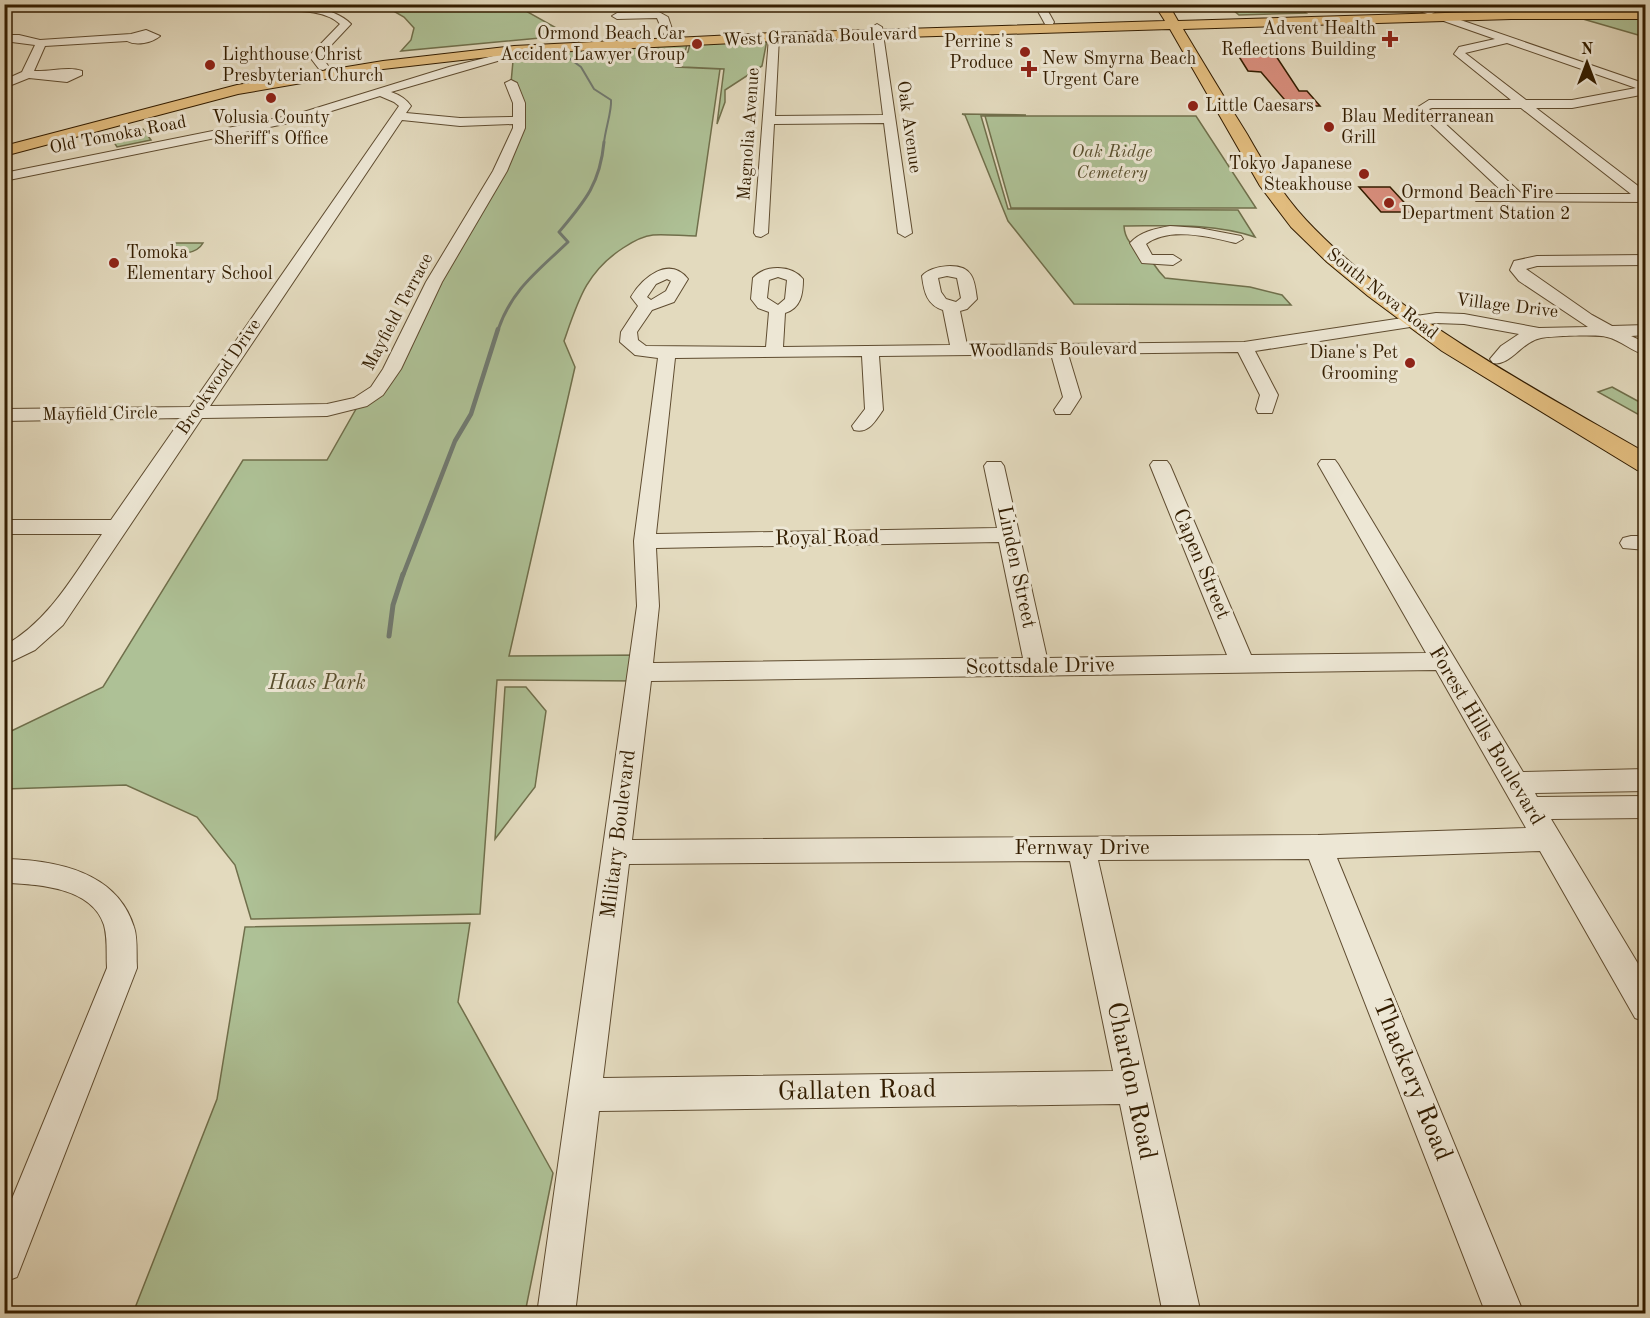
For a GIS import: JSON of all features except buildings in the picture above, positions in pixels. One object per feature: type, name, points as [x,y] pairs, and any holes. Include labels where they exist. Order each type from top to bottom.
[{"type":"main road","name":"South Nova Road","points":[[1162,4],[1212,90],[1280,180],[1298,223],[1334,258],[1425,320],[1488,371],[1646,464]]},
{"type":"main road","name":"West Granada Boulevard","points":[[4,140],[328,70],[361,60],[547,40],[803,29],[878,31],[1172,22],[1190,18],[1408,11],[1436,14],[1461,11],[1646,12]]},
{"type":"main road","name":"West Granada Boulevard","points":[[1190,18],[1600,12]]},
{"type":"main road","points":[[1190,18],[1204,41]]},
{"type":"main road","name":"West Granada Boulevard","points":[[119,115],[154,101],[249,80],[514,50],[1049,22],[1172,22]]},
{"type":"main road","points":[[774,37],[803,29]]},
{"type":"main road","points":[[630,44],[664,35]]},
{"type":"main road","points":[[514,50],[527,44],[547,40]]},
{"type":"main road","points":[[1212,90],[1227,95],[1241,105]]},
{"type":"main road","points":[[4,151],[80,130],[119,115]]},
{"type":"main road","name":"South Nova Road","points":[[1425,320],[1499,359],[1646,444]]},
{"type":"street","points":[[74,4],[101,4]]},
{"type":"street","points":[[241,4],[254,7],[317,7],[343,18],[346,24],[315,56],[328,70]]},
{"type":"street","points":[[1039,4],[1049,22]]},
{"type":"street","points":[[617,16],[659,10]]},
{"type":"street","points":[[659,10],[656,17],[664,35]]},
{"type":"street","points":[[1436,14],[1646,89]]},
{"type":"street","name":"Oak Avenue","points":[[878,31],[905,233]]},
{"type":"street","points":[[4,38],[19,38],[40,43],[132,37]]},
{"type":"street","name":"Magnolia Avenue","points":[[761,233],[774,37]]},
{"type":"street","points":[[1507,40],[1463,49],[1459,54],[1645,198]]},
{"type":"street","points":[[27,74],[35,60],[40,43]]},
{"type":"street","name":"Old Tomoka Road","points":[[4,177],[271,123],[497,58],[514,50]]},
{"type":"street","points":[[4,85],[27,74],[52,76]]},
{"type":"street","points":[[381,92],[398,99],[405,106],[398,116],[460,122],[520,120],[519,103],[511,83]]},
{"type":"street","points":[[1518,198],[1423,110],[1429,105],[1582,103],[1646,89]]},
{"type":"street","name":"Brookwood Drive","points":[[4,657],[27,644],[56,619],[117,526],[398,116]]},
{"type":"street","points":[[768,120],[891,119]]},
{"type":"street","name":"Mayfield Terrace","points":[[195,412],[327,410],[360,402],[378,391],[392,369],[434,282],[500,171],[519,128],[520,120]]},
{"type":"street","points":[[1481,198],[1645,198]]},
{"type":"street","points":[[1173,260],[1147,260],[1138,243],[1144,237],[1158,233],[1191,231],[1236,239]]},
{"type":"street","points":[[1646,260],[1537,261],[1520,264],[1518,270],[1525,278],[1586,319],[1646,350]]},
{"type":"street","name":"Woodlands Boulevard","points":[[647,306],[629,332],[629,342],[641,351],[668,353],[1244,348],[1425,320]]},
{"type":"street","points":[[951,307],[960,351]]},
{"type":"street","points":[[774,352],[777,310]]},
{"type":"street","name":"Village Drive","points":[[1425,320],[1464,319],[1539,333],[1604,328],[1646,330]]},
{"type":"street","points":[[1499,359],[1506,350],[1522,339],[1539,333]]},
{"type":"street","points":[[1244,348],[1269,395],[1265,409]]},
{"type":"street","points":[[1058,350],[1072,397],[1062,410]]},
{"type":"street","points":[[861,426],[874,410],[870,351]]},
{"type":"street","name":"Military Boulevard","points":[[556,1314],[648,606],[645,540],[668,353]]},
{"type":"street","name":"Mayfield Circle","points":[[4,415],[195,412]]},
{"type":"street","name":"Forest Hills Boulevard","points":[[1328,464],[1441,661],[1646,1007]]},
{"type":"street","name":"Capen Street","points":[[1160,465],[1242,663]]},
{"type":"street","name":"Linden Street","points":[[994,466],[1037,668]]},
{"type":"street","points":[[4,527],[117,526]]},
{"type":"street","name":"Royal Road","points":[[645,540],[1009,535]]},
{"type":"street","name":"Scottsdale Drive","points":[[639,672],[1441,661]]},
{"type":"street","points":[[1515,783],[1646,780]]},
{"type":"street","points":[[1529,808],[1646,807]]},
{"type":"street","name":"Fernway Drive","points":[[617,852],[1318,847],[1547,839]]},
{"type":"street","name":"Thackery Road","points":[[1318,847],[1505,1314]]},
{"type":"street","name":"Chardon Road","points":[[1081,848],[1182,1314]]},
{"type":"street","points":[[4,871],[33,871],[73,881],[103,897],[119,925],[122,968],[4,1264]]},
{"type":"street","name":"Gallaten Road","points":[[583,1095],[1131,1087]]},
{"type":"green space","points":[[383,5],[520,5],[524,10],[560,30],[558,35],[551,37],[401,51],[411,40],[414,28],[404,17]]},
{"type":"green space","points":[[1227,5],[1295,5],[1306,13],[1239,15]]},
{"type":"green space","points":[[1576,17],[1645,17],[1645,37]]},
{"type":"green space","points":[[767,40],[762,66],[725,90],[725,102],[717,124],[724,69],[680,66],[682,55],[688,52],[690,44]]},
{"type":"green space","name":"Haas Park","points":[[688,41],[685,52],[679,55],[676,67],[720,69],[696,236],[653,235],[623,248],[600,267],[579,300],[564,341],[575,367],[509,656],[642,655],[638,681],[497,680],[480,914],[251,919],[235,865],[197,817],[126,785],[5,789],[5,734],[103,687],[243,460],[327,460],[360,402],[378,391],[519,128],[511,83],[514,50]]},
{"type":"green space","points":[[962,114],[1026,115],[981,116],[1008,209],[1238,210],[1255,237],[1223,229],[1190,226],[1124,226],[1125,233],[1130,243],[1153,263],[1165,278],[1250,287],[1282,295],[1291,305],[1074,304],[1008,221],[965,115]]},
{"type":"green space","name":"Oak Ridge Cemetery","points":[[985,116],[1196,116],[1256,208],[1011,208]]},
{"type":"green space","points":[[143,129],[151,140],[117,147],[110,136]]},
{"type":"green space","points":[[172,243],[203,243],[191,252],[163,253]]},
{"type":"green space","points":[[1612,387],[1645,405],[1645,414],[1641,416],[1598,392]]},
{"type":"green space","points":[[505,687],[526,687],[546,711],[535,787],[495,839]]},
{"type":"green space","points":[[470,923],[458,1002],[553,1173],[525,1313],[133,1313],[217,1099],[245,927]]},
{"type":"waterway","points":[[567,50],[566,56],[581,67],[594,89],[611,100],[604,143]]},
{"type":"waterway","points":[[498,330],[518,292],[568,242],[559,232],[590,191],[599,169],[604,142]]},
{"type":"waterway","points":[[403,575],[455,441],[471,414],[498,329]]},
{"type":"waterway","points":[[389,636],[393,605],[403,574]]},
{"type":"place","name":"Advent Health Reflections Building","points":[[1390,39]]},
{"type":"place","name":"Ormond Beach Car Accident Lawyer Group","points":[[697,44]]},
{"type":"place","name":"Perrine's Produce","points":[[1025,52]]},
{"type":"place","name":"Lighthouse Christ Presbyterian Church","points":[[210,65]]},
{"type":"place","name":"New Smyrna Beach Urgent Care","points":[[1029,69]]},
{"type":"place","name":"Volusia County Sheriff's Office","points":[[271,98]]},
{"type":"place","name":"Little Caesars","points":[[1193,106]]},
{"type":"place","name":"Blau Mediterranean Grill","points":[[1329,127]]},
{"type":"place","name":"Tokyo Japanese Steakhouse","points":[[1364,174]]},
{"type":"place","name":"Ormond Beach Fire Department Station 2","points":[[1389,203]]},
{"type":"place","name":"Tomoka Elementary School","points":[[114,263]]},
{"type":"place","name":"Diane's Pet Grooming","points":[[1410,363]]}]
